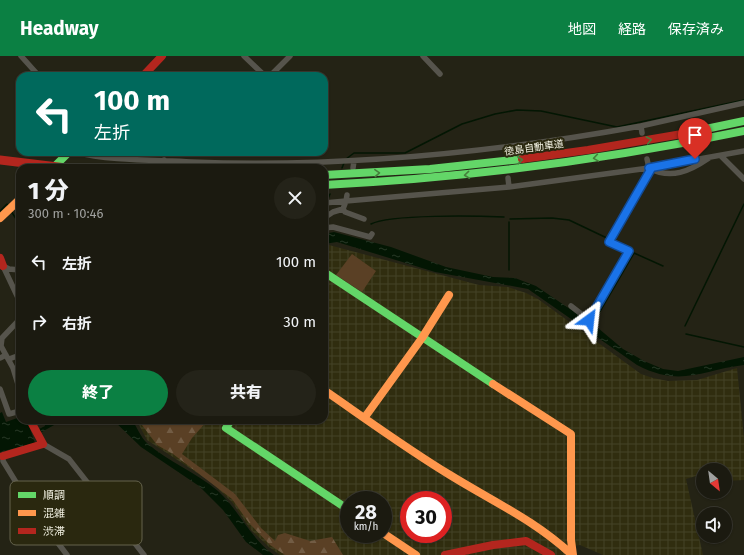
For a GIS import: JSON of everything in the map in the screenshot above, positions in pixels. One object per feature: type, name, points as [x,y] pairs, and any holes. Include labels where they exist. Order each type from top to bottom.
[{"type":"main road","points":[[147,72],[162,56]]},
{"type":"main road","name":"徳島自動車道","points":[[328,175],[378,174],[529,159],[616,146],[744,121]]},
{"type":"main road","name":"徳島自動車道","points":[[328,185],[408,180],[530,168],[619,155],[744,131]]},
{"type":"main road","points":[[57,164],[65,156]]},
{"type":"main road","points":[[0,160],[33,164]]},
{"type":"main road","points":[[0,218],[16,203]]},
{"type":"main road","points":[[328,275],[422,338],[571,434],[571,540],[573,555]]},
{"type":"main road","points":[[365,417],[422,338],[449,295]]},
{"type":"main road","points":[[328,393],[437,468],[534,523],[562,544],[573,555]]},
{"type":"main road","points":[[3,456],[43,444],[32,424]]},
{"type":"main road","points":[[228,424],[226,428],[340,504]]},
{"type":"main road","points":[[392,539],[416,555]]},
{"type":"main road","points":[[445,555],[493,545],[526,541],[551,555]]},
{"type":"street","points":[[21,56],[35,72]]},
{"type":"street","points":[[244,56],[261,72]]},
{"type":"street","points":[[274,72],[290,56]]},
{"type":"street","points":[[423,56],[440,74]]},
{"type":"street","points":[[313,164],[420,157],[538,144],[641,126],[744,103]]},
{"type":"street","points":[[641,126],[642,133]]},
{"type":"street","points":[[507,148],[507,155]]},
{"type":"street","points":[[328,201],[509,187],[650,168],[744,151]]},
{"type":"street","points":[[106,156],[245,164]]},
{"type":"street","points":[[650,168],[662,173],[686,171],[710,156]]},
{"type":"street","points":[[721,156],[744,179]]},
{"type":"street","points":[[571,306],[589,320],[629,251],[609,242],[650,168],[647,159]]},
{"type":"street","points":[[163,164],[164,160]]},
{"type":"street","points":[[351,161],[353,168]]},
{"type":"street","points":[[508,178],[509,187]]},
{"type":"street","points":[[343,209],[345,199]]},
{"type":"street","points":[[328,215],[343,209]]},
{"type":"street","points":[[343,209],[345,212],[364,219]]},
{"type":"street","points":[[328,228],[333,227],[370,237],[372,234]]},
{"type":"street","points":[[1,264],[9,269],[16,270]]},
{"type":"street","points":[[1,264],[16,294]]},
{"type":"street","points":[[16,323],[2,338],[1,346],[16,381]]},
{"type":"street","points":[[0,358],[16,356]]},
{"type":"street","points":[[0,389],[9,414],[16,412]]},
{"type":"street","points":[[43,444],[69,459],[86,481]]},
{"type":"street","points":[[3,456],[3,461],[15,481]]},
{"type":"street","points":[[59,545],[67,555]]},
{"type":"street","points":[[136,545],[144,555]]},
{"type":"shaded area","points":[[328,245],[479,285],[508,287],[526,293],[538,299],[641,374],[653,378],[668,381],[697,380],[737,368],[744,438],[744,480],[732,481],[732,463],[696,463],[696,476],[686,479],[696,524],[696,543],[700,543],[703,555],[603,555],[580,545],[568,547],[565,555],[280,555],[251,530],[232,502],[211,482],[147,440],[139,424],[328,424]]},
{"type":"green space","points":[[352,254],[376,271],[362,292],[336,275]]},
{"type":"green space","points":[[204,424],[192,438],[182,454],[235,494],[261,528],[275,541],[278,535],[285,533],[310,541],[332,537],[343,555],[285,555],[270,545],[249,523],[232,499],[173,454],[157,445],[142,425]]},
{"type":"water","points":[[334,232],[391,247],[446,267],[493,277],[515,278],[536,286],[598,328],[623,349],[644,361],[663,369],[678,371],[744,357],[744,365],[691,376],[666,375],[652,372],[637,365],[528,289],[435,272],[337,242],[328,243],[328,233]]},
{"type":"water","points":[[2,412],[6,422],[16,418],[16,424],[28,424],[35,443],[0,452],[0,413]]},
{"type":"water","points":[[45,424],[56,424],[40,433],[39,429],[45,426]]},
{"type":"water","points":[[117,424],[134,424],[143,438],[155,450],[201,478],[218,491],[258,540],[274,555],[263,555],[246,542],[223,510],[199,486],[141,447]]},
{"type":"waterway","points":[[346,159],[354,153],[405,153],[462,124],[495,114],[517,110],[541,111],[617,127],[744,100]]},
{"type":"waterway","points":[[342,168],[344,163]]},
{"type":"waterway","points":[[328,199],[330,194]]},
{"type":"waterway","points":[[0,211],[7,204],[8,206]]},
{"type":"waterway","points":[[685,326],[744,204]]},
{"type":"waterway","points":[[11,211],[16,219]]},
{"type":"waterway","points":[[371,224],[381,221],[415,217],[504,217]]},
{"type":"waterway","points":[[510,219],[552,218],[569,220],[609,239]]},
{"type":"waterway","points":[[509,222],[509,270]]},
{"type":"waterway","points":[[612,240],[627,247]]},
{"type":"waterway","points":[[595,320],[634,253],[663,266]]},
{"type":"waterway","points":[[686,334],[744,347]]},
{"type":"traffic: fast","points":[[682,134],[744,121]]},
{"type":"traffic: fast","points":[[328,185],[430,178],[535,166],[640,151],[744,131]]},
{"type":"traffic: fast","points":[[57,164],[65,156]]},
{"type":"traffic: fast","points":[[328,175],[430,169],[522,159]]},
{"type":"traffic: fast","points":[[328,275],[493,384]]},
{"type":"traffic: fast","points":[[228,424],[226,428],[340,504]]},
{"type":"traffic: slow","points":[[0,218],[16,203]]},
{"type":"traffic: slow","points":[[365,417],[422,338],[449,295]]},
{"type":"traffic: slow","points":[[493,384],[571,434],[571,540],[573,555]]},
{"type":"traffic: slow","points":[[328,393],[434,465],[529,522],[572,555]]},
{"type":"traffic: slow","points":[[392,539],[416,555]]},
{"type":"traffic: jam","points":[[147,72],[162,56]]},
{"type":"traffic: jam","points":[[522,159],[588,150],[682,134]]},
{"type":"traffic: jam","points":[[0,160],[33,164]]},
{"type":"traffic: jam","points":[[0,258],[3,266]]},
{"type":"traffic: jam","points":[[3,456],[43,444],[32,424]]},
{"type":"traffic: jam","points":[[445,555],[493,545],[526,541],[551,555]]},
{"type":"route","points":[[589,320],[629,251],[609,242],[651,169],[649,168],[695,159]]}]
